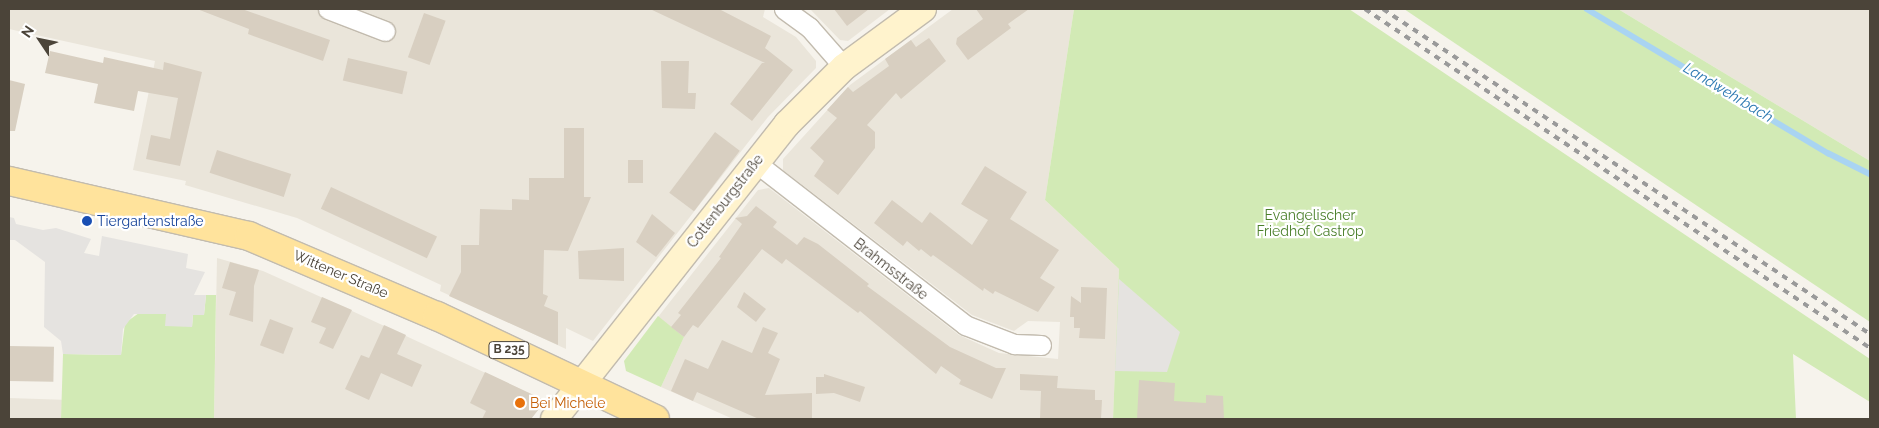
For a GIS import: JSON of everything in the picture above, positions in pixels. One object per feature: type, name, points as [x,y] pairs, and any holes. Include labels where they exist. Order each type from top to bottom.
[{"type":"main road","name":"Wittener Straße","points":[[9,181],[249,236],[437,316],[656,419]]},
{"type":"street","points":[[328,9],[385,31]]},
{"type":"street","points":[[784,9],[809,27],[844,67]]},
{"type":"street","name":"Cottenburgstraße","points":[[554,419],[755,162],[787,124],[844,67],[923,9]]},
{"type":"street","name":"Brahmsstraße","points":[[755,162],[965,326],[1014,344],[1041,345]]},
{"type":"shaded area","points":[[9,9],[765,9],[763,17],[796,37],[816,61],[816,68],[768,117],[593,341],[566,328],[566,349],[440,291],[441,285],[297,218],[185,185],[186,181],[133,170],[155,61],[9,29]]},
{"type":"shaded area","points":[[810,9],[890,9],[848,41],[840,40]]},
{"type":"shaded area","points":[[953,9],[1074,9],[1045,200],[1119,269],[1113,419],[733,419],[661,387],[684,337],[658,317],[758,190],[769,188],[959,335],[999,353],[1058,359],[1060,322],[1028,321],[1014,331],[972,315],[783,170],[783,159],[850,85]]},
{"type":"shaded area","points":[[1618,9],[1870,9],[1870,161]]},
{"type":"shaded area","points":[[9,217],[14,218],[16,224],[43,230],[56,228],[91,239],[84,253],[99,256],[102,236],[188,254],[186,268],[205,272],[194,295],[206,295],[204,315],[193,315],[192,327],[165,326],[166,314],[134,314],[123,329],[121,355],[63,354],[61,341],[44,327],[45,262],[15,240],[9,240]]},
{"type":"shaded area","points":[[217,258],[263,271],[352,311],[542,399],[542,405],[531,419],[214,419]]},
{"type":"shaded area","points":[[1119,279],[1180,332],[1167,372],[1115,371]]},
{"type":"shaded area","points":[[9,398],[62,400],[61,419],[9,419]]},
{"type":"green space","name":"Evangelischer Friedhof Castrop","points":[[1074,9],[1349,9],[1870,359],[1870,402],[1793,354],[1796,419],[1113,419],[1119,269],[1045,200]]},
{"type":"green space","points":[[1404,9],[1618,9],[1870,161],[1870,322]]},
{"type":"green space","points":[[206,295],[216,295],[214,419],[61,419],[63,354],[121,355],[125,323],[139,313],[166,314],[192,327],[193,315],[204,315]]},
{"type":"green space","points":[[658,316],[684,337],[661,387],[626,371],[624,361]]},
{"type":"building","points":[[197,9],[242,9],[330,40],[323,61],[248,34],[249,29]]},
{"type":"building","points":[[650,9],[719,9],[771,36],[765,48],[793,70],[752,121],[730,104],[762,63],[765,63]]},
{"type":"building","points":[[834,9],[869,9],[847,26]]},
{"type":"building","points":[[976,9],[1029,9],[1008,24],[1011,28],[968,60],[956,44],[957,38],[983,19]]},
{"type":"building","points":[[424,13],[446,21],[430,65],[408,57]]},
{"type":"building","points":[[929,38],[946,61],[901,99],[896,93],[867,125],[875,132],[875,148],[838,195],[814,176],[824,161],[810,148],[837,118],[827,110],[848,87],[853,92],[889,66],[885,59],[911,40],[916,47]]},
{"type":"building","points":[[50,51],[103,63],[104,57],[163,70],[164,62],[202,72],[180,166],[146,159],[151,135],[170,139],[178,98],[138,91],[134,111],[94,103],[98,84],[45,73]]},
{"type":"building","points":[[348,58],[407,72],[402,94],[343,80]]},
{"type":"building","points":[[661,61],[689,61],[688,93],[696,93],[695,109],[662,108]]},
{"type":"building","points":[[9,80],[25,84],[15,131],[9,131]]},
{"type":"building","points":[[564,128],[584,128],[584,197],[591,197],[568,251],[544,250],[543,294],[548,296],[544,306],[558,312],[558,345],[449,296],[461,272],[461,245],[479,245],[480,209],[512,210],[512,199],[529,200],[529,178],[564,178]]},
{"type":"building","points":[[715,132],[740,151],[694,211],[669,193]]},
{"type":"building","points":[[217,150],[291,174],[284,197],[210,173]]},
{"type":"building","points":[[628,160],[643,160],[643,183],[628,183]]},
{"type":"building","points":[[985,166],[1027,192],[1010,219],[1059,250],[1040,278],[1055,287],[1038,312],[995,291],[993,294],[984,288],[983,291],[933,255],[931,257],[921,249],[919,251],[907,241],[903,246],[874,223],[892,200],[922,223],[930,212],[972,245],[988,220],[961,204]]},
{"type":"building","points":[[331,187],[437,236],[427,258],[321,209]]},
{"type":"building","points":[[756,206],[777,222],[773,227],[797,245],[804,237],[818,244],[869,284],[867,286],[950,347],[996,368],[1006,368],[992,399],[959,384],[961,380],[941,366],[936,374],[860,311],[858,313],[786,259],[782,264],[762,249],[698,328],[693,325],[684,337],[671,327],[681,315],[678,313],[721,258],[719,257],[742,224],[735,218],[747,216]]},
{"type":"building","points":[[652,214],[675,233],[656,257],[636,242]]},
{"type":"building","points":[[624,248],[624,281],[579,279],[578,251]]},
{"type":"building","points":[[230,262],[259,270],[254,286],[253,322],[229,315],[236,292],[222,288]]},
{"type":"building","points":[[1081,287],[1107,288],[1105,339],[1079,338],[1080,328],[1074,328],[1074,317],[1070,317],[1071,296],[1081,303]]},
{"type":"building","points":[[744,292],[766,309],[756,322],[737,307]]},
{"type":"building","points":[[322,297],[352,310],[333,349],[319,343],[326,328],[311,322]]},
{"type":"building","points":[[270,319],[293,328],[283,354],[260,345]]},
{"type":"building","points":[[384,325],[406,335],[397,354],[422,365],[412,387],[381,373],[369,400],[345,389],[361,355],[369,358]]},
{"type":"building","points":[[763,327],[778,333],[768,353],[780,359],[765,395],[812,393],[812,419],[759,419],[697,392],[693,401],[671,391],[685,359],[708,369],[722,340],[752,353]]},
{"type":"building","points":[[9,346],[54,347],[53,382],[9,381]]},
{"type":"building","points":[[485,372],[542,399],[542,405],[531,419],[482,419],[486,411],[470,403]]},
{"type":"building","points":[[824,374],[865,387],[860,402],[834,393],[816,394],[816,377],[824,377]]},
{"type":"building","points":[[1020,374],[1058,376],[1057,388],[1095,390],[1095,400],[1102,400],[1101,419],[1040,419],[1041,391],[1020,390]]},
{"type":"building","points":[[1139,380],[1175,383],[1174,401],[1206,403],[1206,395],[1223,396],[1224,419],[1137,419]]},
{"type":"waterway","name":"Landwehrbach","points":[[1587,9],[1828,153],[1870,174]]},
{"type":"railway","points":[[1365,9],[1870,348]]},
{"type":"railway","points":[[1383,9],[1870,334]]},
{"type":"place","name":"Tiergartenstraße","points":[[87,221]]},
{"type":"place","name":"Bei Michele","points":[[520,403]]}]
